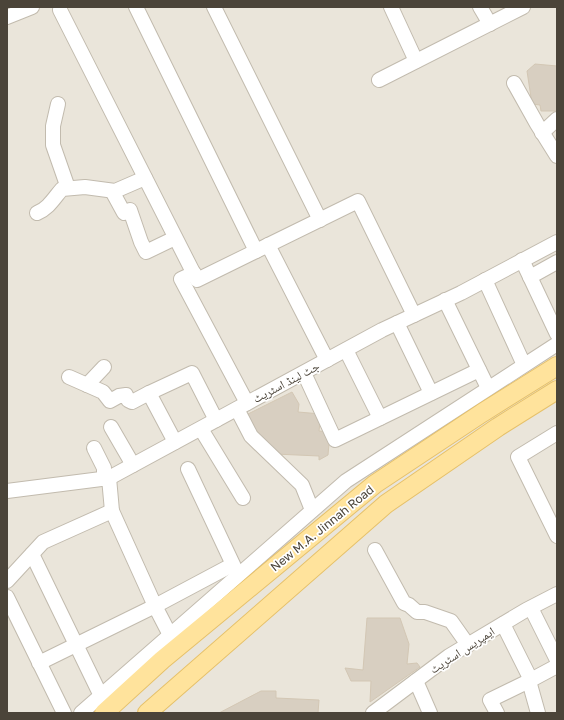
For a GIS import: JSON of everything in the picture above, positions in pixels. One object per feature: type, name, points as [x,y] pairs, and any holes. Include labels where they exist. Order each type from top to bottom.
[{"type":"main road","name":"New M.A. Jinnah Road","points":[[102,704],[162,660],[375,484],[482,413],[557,366]]},
{"type":"main road","name":"New M.A. Jinnah Road","points":[[146,713],[386,504],[498,427],[557,390]]},
{"type":"street","points":[[7,17],[32,7]]},
{"type":"street","points":[[136,7],[262,248],[327,360]]},
{"type":"street","points":[[214,7],[320,220]]},
{"type":"street","points":[[391,7],[416,61]]},
{"type":"street","points":[[480,7],[490,24]]},
{"type":"street","points":[[379,80],[523,7]]},
{"type":"street","points":[[60,10],[197,280],[358,201],[414,315]]},
{"type":"street","points":[[514,83],[542,133],[557,156]]},
{"type":"street","points":[[58,104],[53,126],[53,145],[68,188]]},
{"type":"street","points":[[542,133],[557,119]]},
{"type":"street","points":[[37,213],[43,211],[50,205],[62,188],[86,187],[112,191],[122,189],[145,178]]},
{"type":"street","points":[[112,191],[124,213],[130,210],[146,252],[176,238]]},
{"type":"street","name":"جٹ لینڈ اسٹریٹ","points":[[7,491],[106,479],[397,323],[485,280],[557,242]]},
{"type":"street","points":[[522,260],[557,334]]},
{"type":"street","points":[[530,277],[557,262]]},
{"type":"street","points":[[194,273],[181,279],[242,406],[251,436],[302,485],[312,510]]},
{"type":"street","points":[[485,280],[524,365]]},
{"type":"street","points":[[445,300],[488,388]]},
{"type":"street","points":[[397,323],[431,393]]},
{"type":"street","points":[[81,713],[102,704],[235,570],[312,510],[346,481],[557,344]]},
{"type":"street","points":[[346,350],[380,418]]},
{"type":"street","points":[[88,385],[104,367]]},
{"type":"street","points":[[304,373],[335,440],[479,370]]},
{"type":"street","points":[[69,377],[103,392],[110,401],[119,396],[126,395],[128,400],[132,402],[192,373],[216,420]]},
{"type":"street","points":[[149,393],[175,442]]},
{"type":"street","points":[[111,427],[133,465]]},
{"type":"street","points":[[201,429],[243,498]]},
{"type":"street","points":[[557,433],[518,457],[553,517],[557,536]]},
{"type":"street","points":[[94,448],[104,468],[112,511],[155,606],[170,635]]},
{"type":"street","points":[[188,469],[235,570]]},
{"type":"street","points":[[7,581],[43,542],[112,511]]},
{"type":"street","points":[[374,550],[404,603],[409,605],[417,612],[425,612],[451,621],[468,645]]},
{"type":"street","points":[[32,554],[76,645],[102,704]]},
{"type":"street","points":[[39,663],[155,606],[235,570]]},
{"type":"street","name":"ایمپریس اسٹریٹ","points":[[372,713],[449,656],[557,594]]},
{"type":"street","points":[[7,597],[64,713]]},
{"type":"street","points":[[531,608],[557,660]]},
{"type":"street","points":[[503,624],[530,681],[538,713]]},
{"type":"street","points":[[497,713],[490,700],[557,666]]},
{"type":"street","points":[[416,681],[430,713]]},
{"type":"shaded area","points":[[7,7],[557,7],[557,713],[7,713]]},
{"type":"building","points":[[535,64],[557,66],[557,111],[541,111],[540,105],[532,104],[527,71]]},
{"type":"building","points":[[292,392],[299,404],[298,412],[321,414],[319,431],[330,432],[328,455],[319,460],[319,456],[275,454],[266,446],[244,416]]},
{"type":"building","points":[[367,618],[400,618],[409,644],[407,664],[417,663],[420,667],[370,702],[371,681],[351,681],[345,668],[363,670]]},
{"type":"building","points":[[261,691],[276,691],[276,698],[319,700],[318,713],[219,713]]}]
